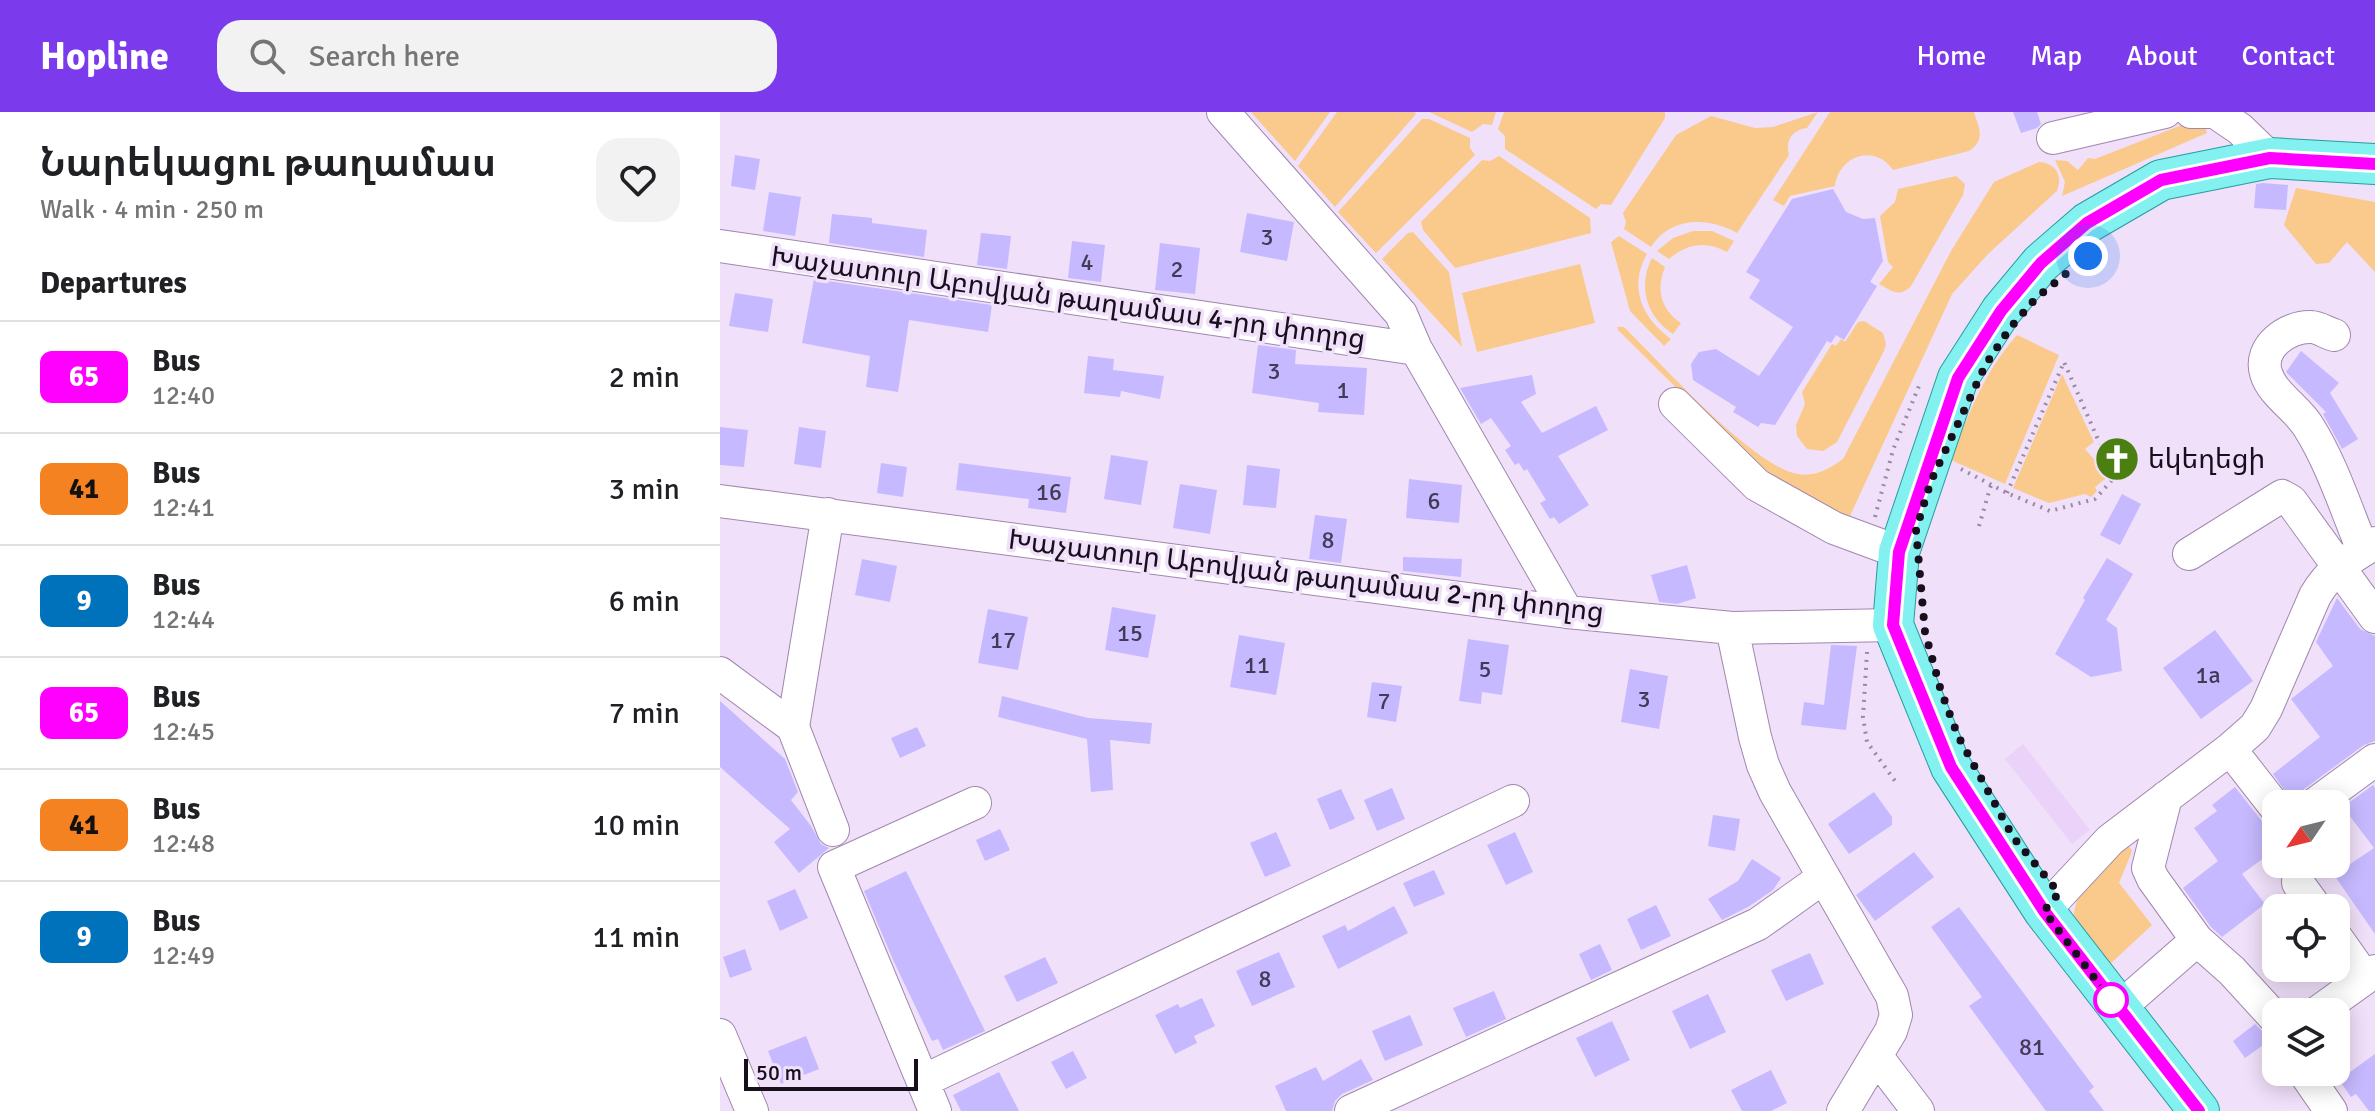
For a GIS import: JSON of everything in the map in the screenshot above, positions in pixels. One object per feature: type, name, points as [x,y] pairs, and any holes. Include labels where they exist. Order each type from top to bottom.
[{"type":"main road","points":[[2199,1111],[2044,911],[1951,767],[1893,625],[1899,552],[1958,378],[2001,311],[2041,263],[2087,223],[2161,180],[2270,158],[2375,164]]},
{"type":"street","points":[[1223,112],[1401,314],[1416,349],[1567,612]]},
{"type":"street","points":[[2053,138],[2165,112]]},
{"type":"street","points":[[2191,112],[2215,112],[2240,129],[2270,158]]},
{"type":"street","name":"Խաչատուր Աբովյան թաղամաս 4-րդ փողոց","points":[[720,246],[1416,349]]},
{"type":"street","points":[[2334,335],[2312,327],[2279,337],[2265,360],[2266,373],[2307,424],[2329,466],[2359,552],[2375,617]]},
{"type":"street","points":[[1675,404],[1757,485],[1834,528],[1899,552]]},
{"type":"street","points":[[2189,554],[2282,496],[2359,552]]},
{"type":"street","name":"Խաչատուր Աբովյան թաղամաս 2-րդ փողոց","points":[[720,501],[1567,612],[1732,628],[1893,625]]},
{"type":"street","points":[[828,514],[793,727],[833,830]]},
{"type":"street","points":[[2044,911],[2110,840],[2255,727],[2325,579],[2359,552]]},
{"type":"street","points":[[1732,628],[1763,765],[1775,792],[1892,996],[1896,1015],[1877,1057],[1843,1111]]},
{"type":"street","points":[[720,673],[793,727]]},
{"type":"street","points":[[2230,749],[2262,790]]},
{"type":"street","points":[[2334,790],[2375,760]]},
{"type":"street","points":[[2166,797],[2148,868],[2153,879],[2197,940],[2262,1004]]},
{"type":"street","points":[[923,1081],[1513,801]]},
{"type":"street","points":[[935,1111],[834,867],[975,803]]},
{"type":"street","points":[[1351,1111],[1758,924],[1824,877]]},
{"type":"street","points":[[2118,1009],[2197,940]]},
{"type":"street","points":[[2337,998],[2370,974],[2350,952]]},
{"type":"street","points":[[720,1035],[752,1111]]},
{"type":"street","points":[[1877,1057],[1918,1111]]},
{"type":"street","points":[[2314,1086],[2331,1111]]},
{"type":"path","points":[[2007,493],[2064,362],[2100,444]]},
{"type":"path","points":[[1954,465],[2050,511],[2095,499],[2114,478]]},
{"type":"path","points":[[1979,526],[1991,485]]},
{"type":"shaded area","points":[[1251,112],[1330,112],[1295,161]]},
{"type":"shaded area","points":[[1337,112],[1416,114],[1335,207],[1298,166]]},
{"type":"shaded area","points":[[1429,112],[1496,112],[1492,125],[1483,124],[1472,132]]},
{"type":"shaded area","points":[[1504,112],[1665,112],[1665,118],[1611,205],[1601,204],[1596,209],[1505,149],[1505,136],[1498,129]]},
{"type":"shaded area","points":[[1818,112],[1807,128],[1791,137],[1789,155],[1737,233],[1715,224],[1691,222],[1669,229],[1651,247],[1624,229],[1626,222],[1623,213],[1676,135],[1711,116],[1755,128],[1773,127]]},
{"type":"shaded area","points":[[1830,112],[1974,112],[1979,138],[1969,151],[1893,170],[1876,157],[1858,157],[1843,167],[1835,186],[1790,196],[1784,206],[1773,200]]},
{"type":"shaded area","points":[[1422,119],[1429,119],[1470,138],[1470,148],[1475,155],[1376,253],[1338,212]]},
{"type":"shaded area","points":[[2192,121],[2204,123],[2207,133],[2062,196],[2065,182],[2055,160],[2067,161],[2078,170],[2088,158],[2095,159]]},
{"type":"shaded area","points":[[1499,156],[1590,218],[1591,233],[1455,268],[1423,230],[1421,222],[1482,160],[1490,161]]},
{"type":"shaded area","points":[[2039,162],[2057,171],[2057,191],[1988,254],[1952,294],[1850,516],[1837,514],[1762,473],[1618,330],[1617,327],[1624,327],[1707,411],[1756,453],[1798,474],[1822,471],[1843,459],[1951,251],[1994,182]]},
{"type":"shaded area","points":[[1956,176],[1965,184],[1963,195],[1911,286],[1899,292],[1879,284],[1893,267],[1888,262],[1880,216],[1895,202],[1898,189]]},
{"type":"shaded area","points":[[2296,188],[2375,202],[2375,272],[2347,242],[2329,263],[2316,264],[2284,225]]},
{"type":"shaded area","points":[[1693,231],[1712,231],[1734,241],[1727,252],[1696,245],[1669,259],[1657,251],[1673,238]]},
{"type":"shaded area","points":[[1413,232],[1449,272],[1462,347],[1382,259],[1408,233]]},
{"type":"shaded area","points":[[1619,236],[1647,254],[1639,278],[1641,301],[1652,322],[1671,339],[1664,346],[1630,311],[1611,242]]},
{"type":"shaded area","points":[[1652,258],[1665,267],[1661,283],[1664,305],[1681,323],[1673,334],[1657,319],[1647,300],[1645,280]]},
{"type":"shaded area","points":[[1580,264],[1595,323],[1477,352],[1462,293]]},
{"type":"shaded area","points":[[1864,321],[1883,333],[1884,351],[1837,442],[1823,451],[1807,449],[1797,436],[1796,425],[1805,404],[1802,392],[1832,344],[1836,346],[1841,339],[1845,342],[1858,322]]},
{"type":"shaded area","points":[[2017,335],[2059,355],[2005,484],[1951,460],[1986,379]]},
{"type":"shaded area","points":[[2062,374],[2094,442],[2085,449],[2109,476],[2095,487],[2097,491],[2091,497],[2085,494],[2049,503],[2013,488]]},
{"type":"shaded area","points":[[2023,744],[2090,830],[2072,844],[2005,759]]},
{"type":"shaded area","points":[[2127,845],[2132,850],[2119,883],[2152,925],[2107,967],[2072,922],[2078,895]]},
{"type":"building","points":[[2013,112],[2037,112],[2041,124],[2021,133]]},
{"type":"building","points":[[735,155],[760,159],[755,190],[731,186]]},
{"type":"building","points":[[2256,184],[2288,185],[2286,210],[2254,208]]},
{"type":"building","points":[[1833,189],[1846,212],[1863,219],[1875,218],[1883,261],[1870,282],[1877,286],[1844,340],[1836,335],[1831,343],[1827,341],[1775,425],[1761,423],[1758,427],[1733,412],[1736,407],[1693,380],[1691,364],[1699,352],[1716,349],[1759,376],[1793,327],[1749,298],[1760,280],[1746,272],[1792,199]]},
{"type":"building","points":[[769,192],[801,197],[795,236],[763,231]]},
{"type":"building","points":[[1247,213],[1294,222],[1287,261],[1240,252]]},
{"type":"building","points":[[832,214],[872,218],[872,223],[927,230],[924,257],[829,243]]},
{"type":"building","points":[[981,233],[1011,236],[1007,269],[977,265]]},
{"type":"building","points":[[1072,241],[1105,245],[1101,282],[1068,278]]},
{"type":"building","points":[[1160,243],[1200,248],[1195,294],[1155,290]]},
{"type":"building","points":[[814,279],[992,305],[988,332],[909,320],[898,392],[866,387],[870,356],[802,343]]},
{"type":"building","points":[[735,293],[773,299],[768,332],[729,326]]},
{"type":"building","points":[[1258,345],[1296,350],[1295,364],[1367,368],[1364,415],[1318,412],[1319,403],[1252,393]]},
{"type":"building","points":[[2301,351],[2339,383],[2330,393],[2358,439],[2342,449],[2323,414],[2326,412],[2286,372]]},
{"type":"building","points":[[1088,356],[1114,359],[1113,370],[1164,376],[1160,399],[1121,391],[1120,397],[1084,393]]},
{"type":"building","points":[[1532,375],[1536,394],[1521,402],[1542,433],[1596,406],[1608,430],[1558,456],[1589,505],[1559,524],[1554,517],[1550,519],[1540,503],[1546,500],[1527,469],[1524,471],[1519,463],[1515,465],[1505,450],[1511,446],[1491,418],[1481,424],[1460,388]]},
{"type":"building","points":[[720,427],[748,430],[744,467],[720,465]]},
{"type":"building","points":[[799,427],[826,431],[821,468],[794,464]]},
{"type":"building","points":[[1111,455],[1148,461],[1141,505],[1104,499]]},
{"type":"building","points":[[881,463],[907,467],[903,497],[877,493]]},
{"type":"building","points":[[959,463],[1071,477],[1066,513],[1028,508],[1029,499],[956,490]]},
{"type":"building","points":[[1247,465],[1280,469],[1276,508],[1243,505]]},
{"type":"building","points":[[1409,479],[1462,485],[1459,523],[1406,518]]},
{"type":"building","points":[[1180,484],[1217,490],[1210,534],[1173,528]]},
{"type":"building","points":[[2122,494],[2141,504],[2120,545],[2100,535]]},
{"type":"building","points":[[1315,515],[1347,519],[1341,563],[1309,559]]},
{"type":"building","points":[[1403,557],[1462,559],[1461,577],[1403,571]]},
{"type":"building","points":[[2107,558],[2133,574],[2106,620],[2117,628],[2122,671],[2091,677],[2055,654]]},
{"type":"building","points":[[862,559],[897,566],[890,602],[855,595]]},
{"type":"building","points":[[1687,565],[1696,598],[1677,604],[1659,602],[1651,575]]},
{"type":"building","points":[[2337,598],[2360,629],[2375,636],[2375,741],[2364,745],[2303,790],[2284,790],[2273,774],[2320,737],[2291,699],[2333,666],[2316,642]]},
{"type":"building","points":[[1112,607],[1156,615],[1148,658],[1105,650]]},
{"type":"building","points":[[988,609],[1028,617],[1018,670],[978,663]]},
{"type":"building","points":[[2215,630],[2253,681],[2201,719],[2163,668]]},
{"type":"building","points":[[1239,635],[1285,643],[1276,695],[1230,687]]},
{"type":"building","points":[[1468,639],[1509,645],[1502,695],[1482,692],[1481,704],[1459,701]]},
{"type":"building","points":[[1831,645],[1857,646],[1846,730],[1801,725],[1804,702],[1824,705]]},
{"type":"building","points":[[1630,669],[1668,676],[1659,729],[1621,722]]},
{"type":"building","points":[[1372,682],[1402,686],[1396,722],[1367,717]]},
{"type":"building","points":[[1002,696],[1088,718],[1152,723],[1150,744],[1110,740],[1113,790],[1091,792],[1087,739],[998,717]]},
{"type":"building","points":[[720,701],[785,759],[798,792],[791,800],[821,844],[829,848],[799,873],[774,842],[790,829],[720,767]]},
{"type":"building","points":[[917,727],[926,746],[900,758],[891,738]]},
{"type":"building","points":[[2373,785],[2375,788],[2375,934],[2336,878],[2350,878],[2350,864],[2374,848],[2350,816],[2350,802]]},
{"type":"building","points":[[2235,787],[2262,821],[2262,859],[2242,874],[2262,900],[2262,906],[2222,937],[2183,888],[2218,861],[2194,828],[2217,811],[2212,805]]},
{"type":"building","points":[[1392,788],[1405,819],[1377,831],[1364,800]]},
{"type":"building","points":[[1341,789],[1355,819],[1330,830],[1317,799]]},
{"type":"building","points":[[1874,792],[1892,817],[1892,825],[1849,854],[1828,824]]},
{"type":"building","points":[[1713,815],[1740,819],[1735,851],[1708,846]]},
{"type":"building","points":[[1000,829],[1010,850],[985,861],[976,840]]},
{"type":"building","points":[[1276,832],[1291,866],[1265,877],[1250,843]]},
{"type":"building","points":[[1515,832],[1533,872],[1506,885],[1487,845]]},
{"type":"building","points":[[1914,852],[1934,877],[1875,921],[1856,895]]},
{"type":"building","points":[[1752,859],[1781,878],[1773,890],[1722,920],[1708,899],[1738,881]]},
{"type":"building","points":[[1434,870],[1445,894],[1414,907],[1403,883]]},
{"type":"building","points":[[906,871],[985,1031],[943,1050],[938,1039],[932,1041],[864,891]]},
{"type":"building","points":[[795,889],[808,918],[780,931],[767,901]]},
{"type":"building","points":[[1656,905],[1671,936],[1641,950],[1627,919]]},
{"type":"building","points":[[1394,906],[1408,933],[1338,969],[1322,936],[1345,925],[1348,931]]},
{"type":"building","points":[[1959,907],[2094,1087],[2089,1091],[2104,1111],[2046,1111],[1969,1006],[1982,997],[1931,927]]},
{"type":"building","points":[[1600,944],[1612,970],[1591,980],[1579,954]]},
{"type":"building","points":[[745,949],[752,970],[730,978],[723,957]]},
{"type":"building","points":[[1279,952],[1295,987],[1252,1006],[1236,971]]},
{"type":"building","points":[[1810,953],[1824,984],[1786,1001],[1771,970]]},
{"type":"building","points":[[1045,957],[1058,983],[1017,1002],[1004,976]]},
{"type":"building","points":[[1494,991],[1506,1019],[1466,1037],[1453,1008]]},
{"type":"building","points":[[1708,994],[1726,1032],[1690,1049],[1672,1011]]},
{"type":"building","points":[[1202,998],[1215,1026],[1194,1036],[1197,1043],[1175,1054],[1155,1015],[1178,1004],[1180,1008]]},
{"type":"building","points":[[1410,1015],[1423,1045],[1385,1061],[1372,1031]]},
{"type":"building","points":[[1612,1021],[1630,1060],[1595,1077],[1576,1038]]},
{"type":"building","points":[[2255,1024],[2262,1031],[2262,1046],[2245,1058],[2233,1041]]},
{"type":"building","points":[[806,1036],[819,1069],[781,1084],[768,1051]]},
{"type":"building","points":[[1073,1051],[1087,1078],[1066,1089],[1051,1062]]},
{"type":"building","points":[[2375,1054],[2375,1111],[2369,1111],[2356,1094],[2351,1097],[2343,1086],[2350,1086],[2350,1072]]},
{"type":"building","points":[[1361,1059],[1373,1080],[1342,1094],[1335,1101],[1332,1111],[1286,1111],[1275,1086],[1316,1067],[1323,1081]]},
{"type":"building","points":[[1771,1070],[1787,1103],[1771,1111],[1742,1111],[1731,1090]]},
{"type":"building","points":[[999,1072],[1019,1111],[961,1111],[953,1095]]},
{"type":"bus line","name":"65","points":[[2199,1111],[2044,911],[1951,767],[1893,625],[1899,552],[1958,378],[2001,311],[2041,263],[2087,223],[2161,180],[2270,158],[2375,164]]},
{"type":"place","name":"եկեղեցի","points":[[2117,459]]},
{"type":"route","points":[[2088,256],[2036,298],[2010,328],[1986,364],[1931,481],[1916,530],[1925,632],[1941,691],[1958,736],[2013,837],[2059,893],[2044,911],[2111,1000]]}]
